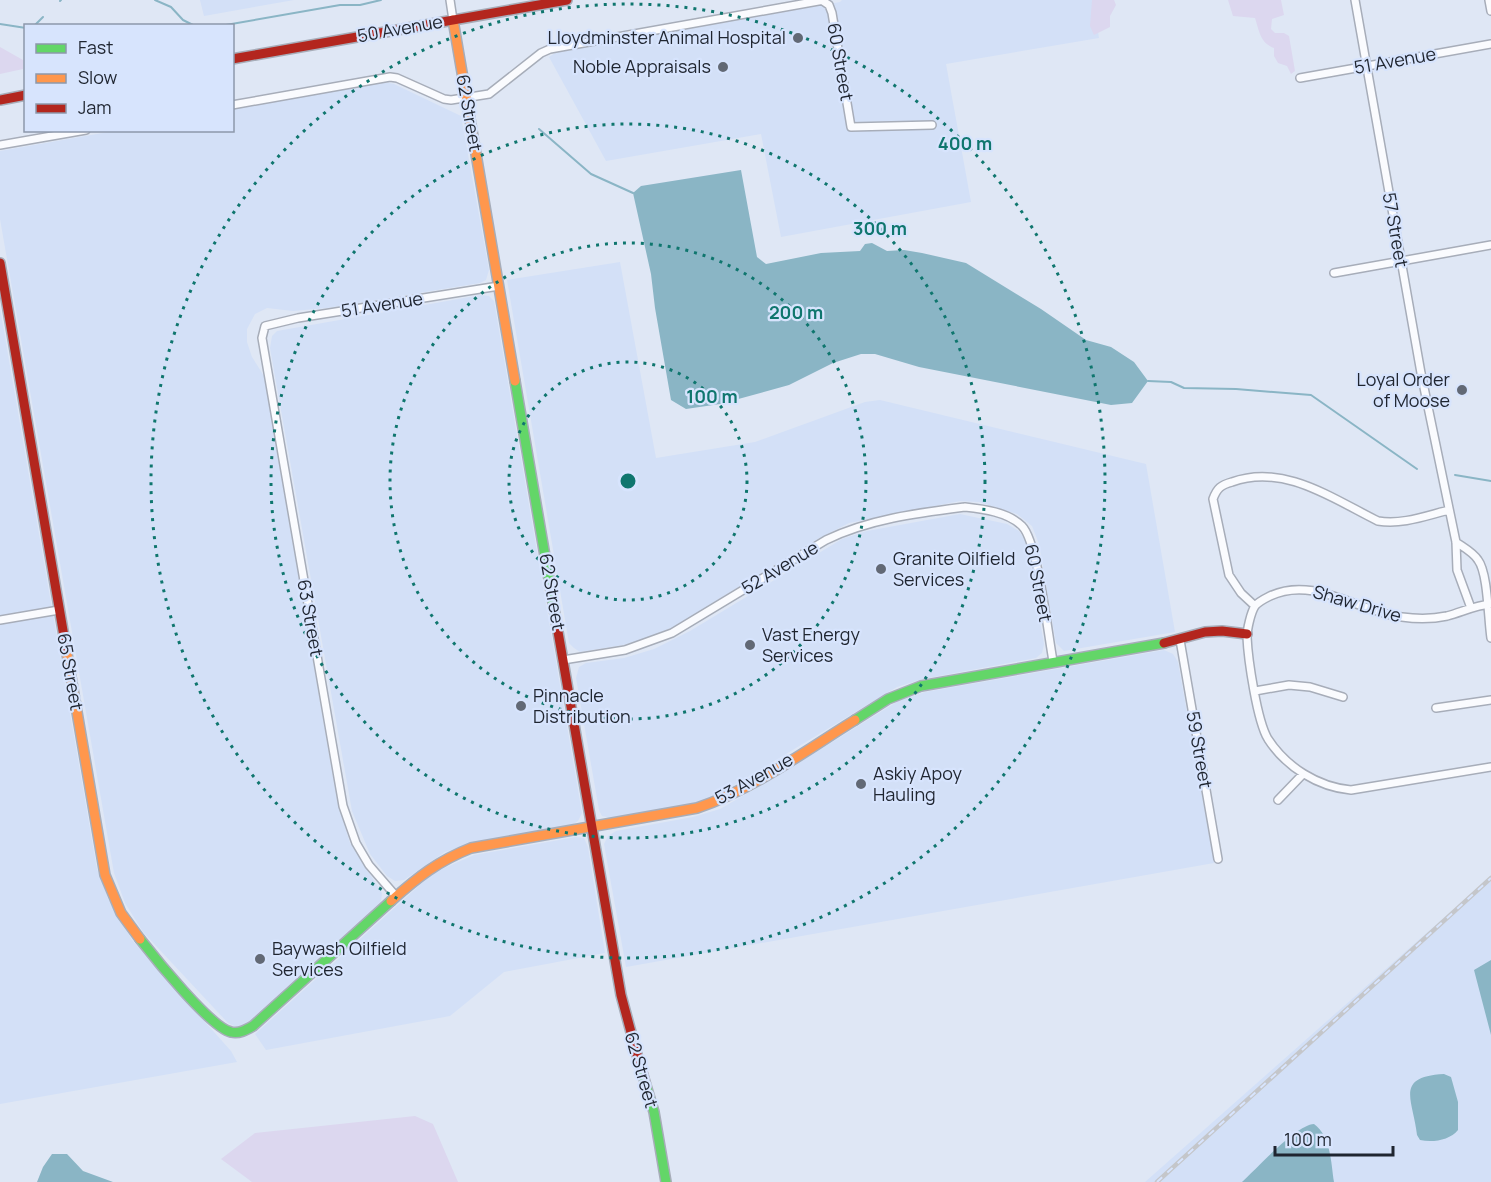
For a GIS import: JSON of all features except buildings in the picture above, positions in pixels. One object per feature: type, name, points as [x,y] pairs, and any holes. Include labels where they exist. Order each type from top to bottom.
[{"type":"street","name":"62 Street","points":[[450,0],[621,995],[629,1030],[654,1112],[666,1182]]},
{"type":"street","name":"50 Avenue","points":[[234,59],[567,0]]},
{"type":"street","points":[[234,105],[390,77],[398,78],[438,97],[451,100],[467,98],[489,94],[541,53],[550,49],[823,0]]},
{"type":"street","name":"60 Street","points":[[823,0],[829,5],[832,13],[851,127],[932,124]]},
{"type":"street","name":"57 Street","points":[[1355,0],[1421,373],[1456,542],[1457,570],[1471,608]]},
{"type":"street","points":[[1489,0],[1491,11]]},
{"type":"street","name":"51 Avenue","points":[[1300,78],[1491,44]]},
{"type":"street","points":[[0,100],[24,95]]},
{"type":"street","points":[[0,145],[75,132]]},
{"type":"street","points":[[1334,273],[1491,245]]},
{"type":"street","name":"65 Street","points":[[0,263],[105,875],[124,919],[141,941],[204,1011],[224,1029],[236,1034]]},
{"type":"street","name":"51 Avenue","points":[[265,326],[298,318],[499,286]]},
{"type":"street","name":"63 Street","points":[[265,326],[262,338],[263,349],[344,806],[357,843],[369,865],[395,896]]},
{"type":"street","points":[[1449,510],[1399,523],[1378,521],[1291,480],[1264,476],[1241,479],[1223,485],[1216,490],[1213,499],[1229,575],[1241,593],[1255,606],[1247,634],[1255,691],[1260,718],[1269,739],[1280,752],[1303,774],[1322,785],[1335,789],[1351,790],[1491,767]]},
{"type":"street","name":"52 Avenue","points":[[563,660],[625,650],[672,633],[826,540],[865,524],[965,507],[1006,516]]},
{"type":"street","name":"60 Street","points":[[1006,516],[1021,525],[1029,535],[1053,662]]},
{"type":"street","points":[[1456,542],[1478,559],[1485,574],[1491,638]]},
{"type":"street","name":"Shaw Drive","points":[[1255,606],[1284,590],[1302,589],[1343,600],[1381,614],[1416,619],[1445,616],[1489,604]]},
{"type":"street","points":[[0,620],[59,610]]},
{"type":"street","name":"53 Avenue","points":[[236,1034],[253,1026],[395,896],[430,868],[446,858],[471,848],[697,808],[721,800],[780,767],[900,693],[948,680],[1180,640],[1192,634],[1232,631],[1247,634]]},
{"type":"street","name":"59 Street","points":[[1180,640],[1218,860]]},
{"type":"street","points":[[1255,691],[1289,685],[1310,687],[1343,697]]},
{"type":"street","points":[[1436,708],[1491,700]]},
{"type":"street","points":[[1278,800],[1303,774]]},
{"type":"shaded area","points":[[200,0],[294,0],[204,16]]},
{"type":"shaded area","points":[[842,0],[1093,0],[1099,38],[946,64],[971,202],[781,237],[761,134],[606,161],[549,57],[555,53]]},
{"type":"shaded area","points":[[1092,0],[1114,0],[1116,5],[1110,16],[1110,27],[1094,35],[1090,26]]},
{"type":"shaded area","points":[[1228,0],[1281,0],[1284,15],[1272,19],[1271,29],[1275,33],[1284,33],[1289,36],[1295,71],[1291,74],[1287,66],[1278,63],[1274,56],[1274,48],[1263,39],[1255,18],[1233,16]]},
{"type":"shaded area","points":[[0,47],[23,60],[23,69],[0,74]]},
{"type":"shaded area","points":[[385,82],[394,84],[461,116],[489,270],[486,280],[480,283],[327,308],[293,311],[267,308],[255,314],[247,329],[247,342],[252,357],[264,376],[337,801],[350,843],[382,893],[381,902],[243,1027],[238,1028],[228,1023],[143,932],[125,903],[114,873],[0,219],[0,151],[108,132],[234,132],[234,109]]},
{"type":"shaded area","points":[[741,170],[757,257],[766,264],[821,253],[860,251],[865,244],[872,243],[887,251],[904,250],[966,263],[1086,340],[1111,347],[1134,362],[1148,381],[1132,403],[1111,405],[919,367],[875,354],[861,354],[833,363],[789,385],[720,404],[686,409],[671,400],[651,274],[633,193],[641,186]]},
{"type":"shaded area","points":[[620,262],[656,458],[755,442],[865,402],[880,400],[1146,464],[1175,632],[1064,651],[1056,643],[1039,544],[1032,526],[1017,514],[979,502],[960,501],[849,523],[810,543],[675,626],[648,638],[623,645],[580,652],[574,648],[569,643],[507,280]]},
{"type":"shaded area","points":[[481,295],[489,296],[494,301],[582,813],[578,821],[572,825],[476,842],[445,852],[404,880],[395,881],[387,876],[370,854],[352,811],[270,348],[272,336],[277,331]]},
{"type":"shaded area","points":[[0,308],[97,869],[108,898],[132,940],[231,1051],[237,1062],[0,1104]]},
{"type":"shaded area","points":[[960,514],[1007,524],[1019,531],[1026,542],[1044,644],[1042,653],[1036,658],[923,679],[897,687],[718,795],[701,802],[611,818],[602,816],[599,810],[576,678],[579,667],[586,663],[624,658],[654,649],[690,631],[842,539],[867,531]]},
{"type":"shaded area","points":[[1164,650],[1173,654],[1178,662],[1214,863],[626,967],[604,844],[608,836],[616,831],[693,817],[720,809],[898,701],[925,692]]},
{"type":"shaded area","points":[[576,837],[584,838],[588,847],[605,953],[504,972],[450,1016],[266,1050],[255,1034],[433,873],[474,855]]},
{"type":"shaded area","points":[[1491,876],[1491,1182],[1145,1182]]},
{"type":"shaded area","points":[[1491,960],[1491,1035],[1474,970]]},
{"type":"shaded area","points":[[1444,1074],[1451,1077],[1458,1102],[1458,1130],[1441,1140],[1420,1140],[1411,1101],[1412,1085],[1428,1076]]},
{"type":"shaded area","points":[[415,1116],[433,1124],[458,1182],[252,1182],[221,1159],[255,1133]]},
{"type":"shaded area","points":[[1314,1124],[1320,1129],[1327,1143],[1334,1182],[1242,1182],[1287,1139],[1306,1126]]},
{"type":"shaded area","points":[[52,1154],[67,1154],[83,1171],[113,1182],[37,1182]]},
{"type":"waterway","points":[[155,0],[171,7],[183,20],[191,24]]},
{"type":"waterway","points":[[231,24],[381,0]]},
{"type":"waterway","points":[[36,24],[43,17]]},
{"type":"waterway","points":[[0,24],[24,28]]},
{"type":"waterway","points":[[539,129],[591,174],[633,193]]},
{"type":"waterway","points":[[1148,381],[1171,382],[1184,388],[1236,389],[1311,395],[1417,469]]},
{"type":"waterway","points":[[1455,475],[1491,481]]},
{"type":"railway","points":[[1157,1182],[1491,878]]},
{"type":"traffic: fast","points":[[515,381],[557,626]]},
{"type":"traffic: fast","points":[[855,720],[888,699],[921,686],[1164,643]]},
{"type":"traffic: fast","points":[[140,939],[197,1006],[222,1028],[237,1032],[253,1026],[391,901]]},
{"type":"traffic: fast","points":[[639,1062],[654,1112],[666,1182]]},
{"type":"traffic: slow","points":[[453,20],[515,381]]},
{"type":"traffic: slow","points":[[66,648],[105,875],[121,913],[140,939]]},
{"type":"traffic: slow","points":[[391,901],[429,870],[448,858],[471,848],[697,808],[718,800],[759,780],[855,720]]},
{"type":"traffic: jam","points":[[234,59],[567,0]]},
{"type":"traffic: jam","points":[[0,100],[24,95]]},
{"type":"traffic: jam","points":[[0,263],[66,648]]},
{"type":"traffic: jam","points":[[557,626],[621,995],[639,1062]]},
{"type":"traffic: jam","points":[[1164,643],[1205,632],[1222,631],[1247,634]]},
{"type":"place","name":"Lloydminster Animal Hospital","points":[[798,38]]},
{"type":"place","name":"Noble Appraisals","points":[[723,67]]},
{"type":"place","name":"Loyal Order of Moose","points":[[1462,390]]},
{"type":"place","name":"Granite Oilfield Services","points":[[881,569]]},
{"type":"place","name":"Vast Energy Services","points":[[750,645]]},
{"type":"place","name":"Pinnacle Distribution","points":[[521,706]]},
{"type":"place","name":"Askiy Apoy Hauling","points":[[861,784]]},
{"type":"place","name":"Baywash Oilfield Services","points":[[260,959]]}]
